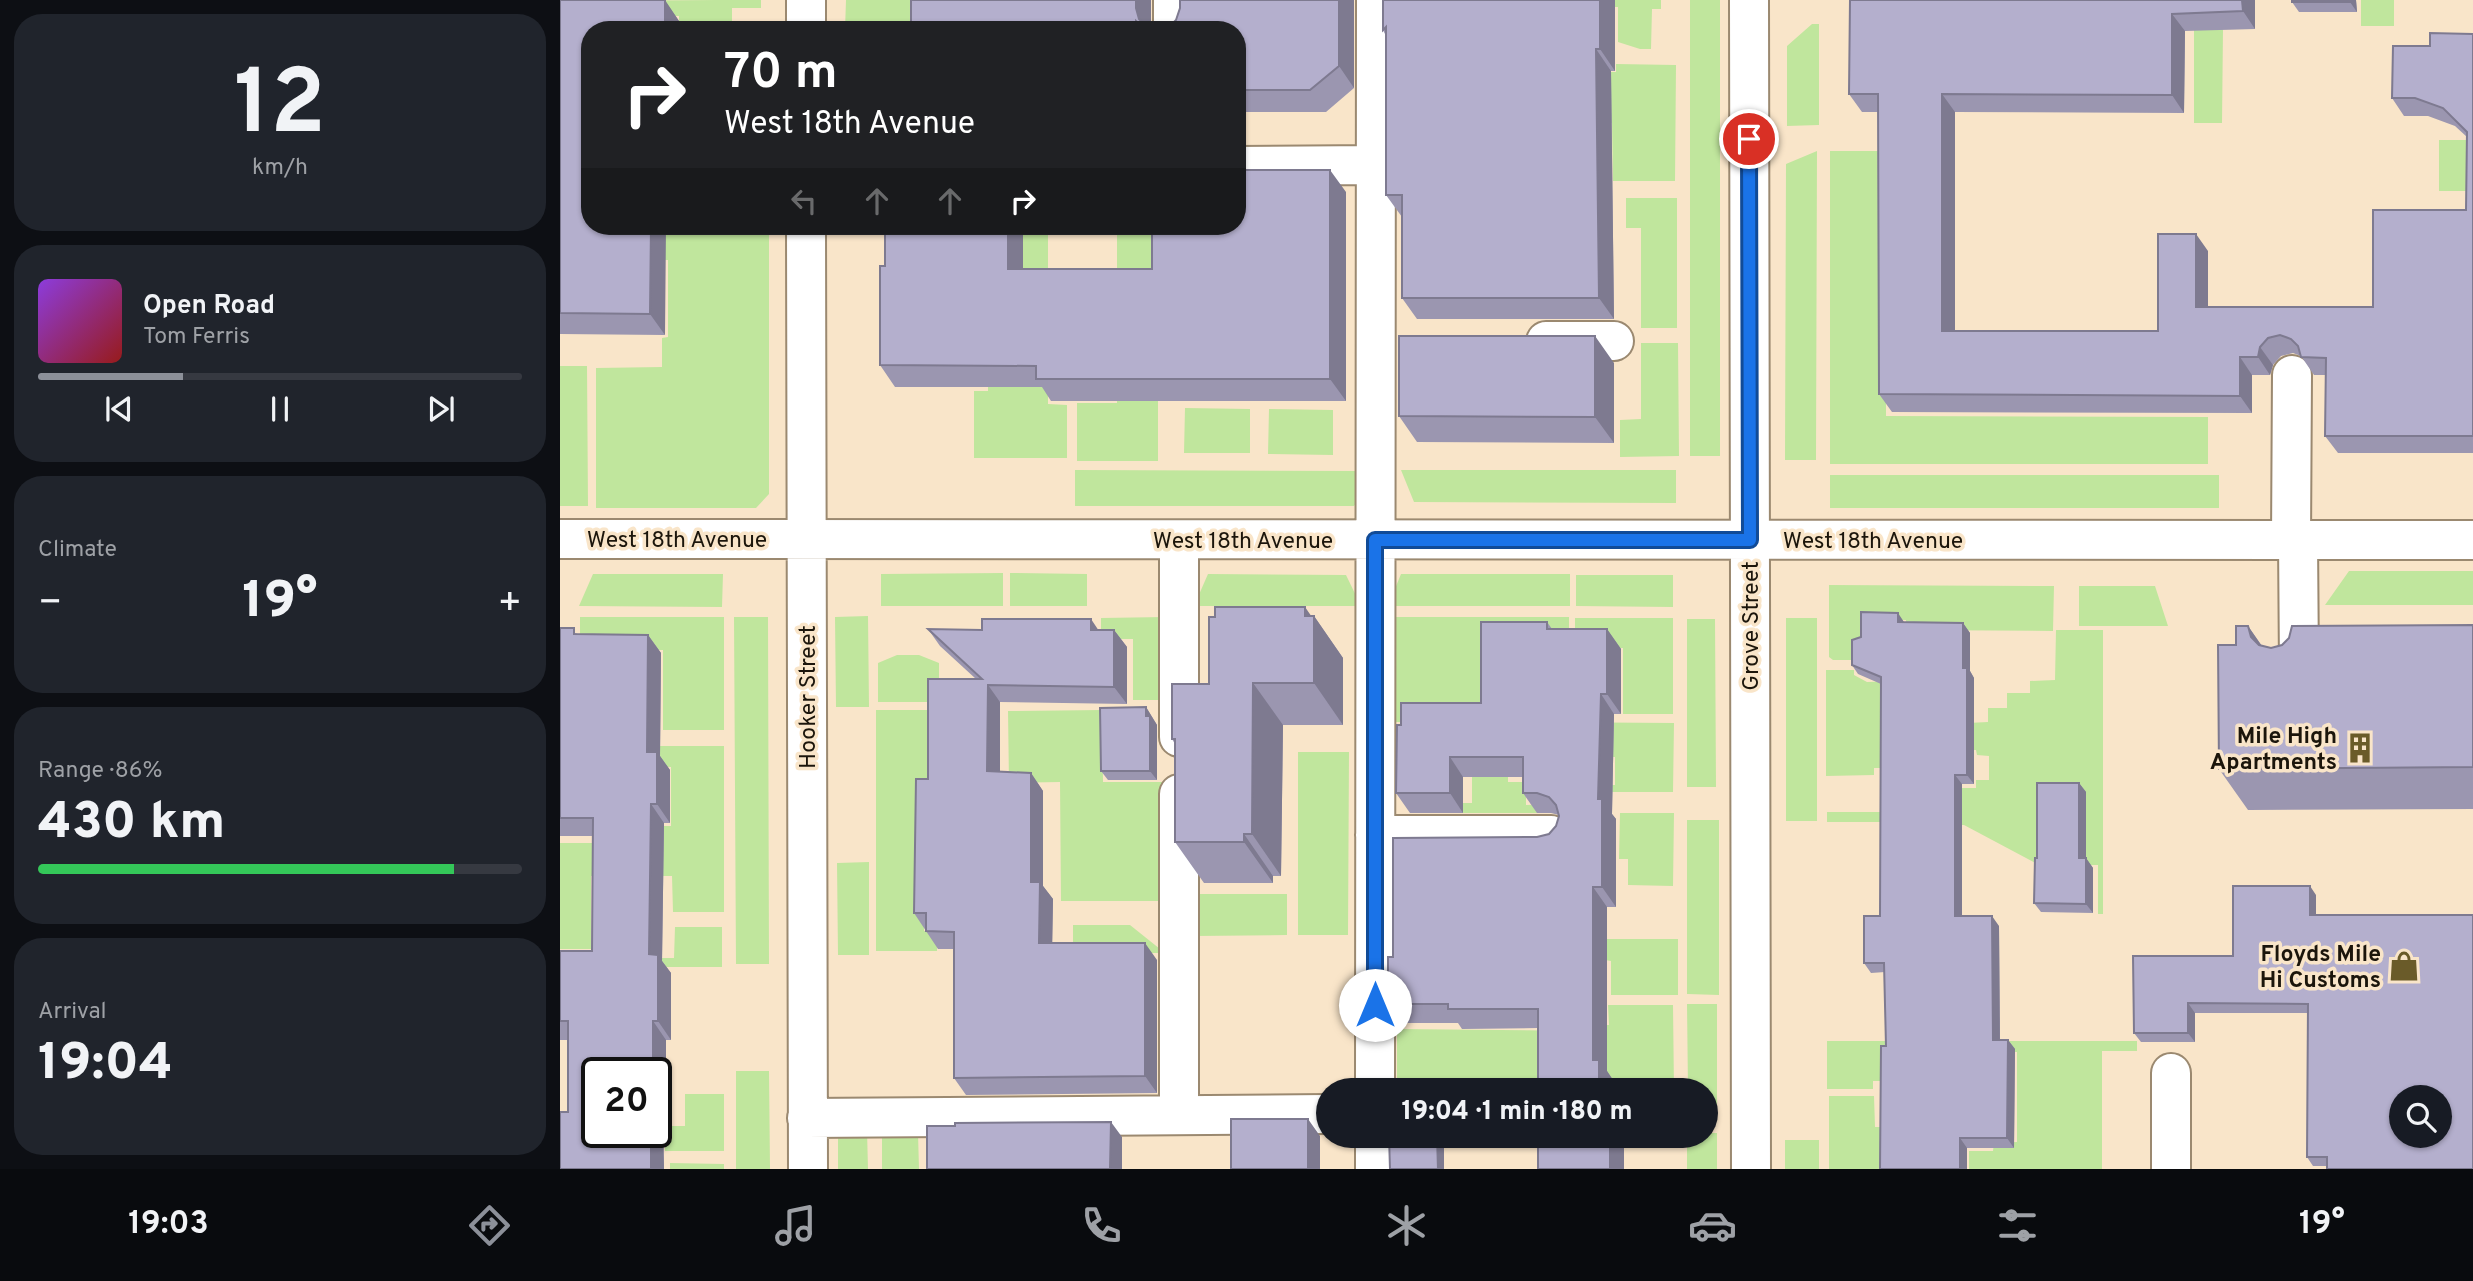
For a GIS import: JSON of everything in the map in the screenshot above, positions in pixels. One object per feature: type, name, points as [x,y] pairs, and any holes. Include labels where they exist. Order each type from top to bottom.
[{"type":"street","points":[[806,0],[806,21]]},
{"type":"street","points":[[1173,0],[1173,21]]},
{"type":"street","points":[[1375,1078],[1375,540],[1390,341],[1376,165],[1376,0]]},
{"type":"street","name":"Grove Street","points":[[1749,0],[1751,1169]]},
{"type":"street","points":[[1246,166],[1376,165]]},
{"type":"street","name":"Hooker Street","points":[[806,235],[807,1169]]},
{"type":"street","points":[[1516,341],[1614,341]]},
{"type":"street","points":[[2292,375],[2299,668]]},
{"type":"street","name":"West 18th Avenue","points":[[560,539],[2473,540]]},
{"type":"street","points":[[1179,540],[1179,1115]]},
{"type":"street","points":[[1375,835],[1551,835]]},
{"type":"street","points":[[2171,1073],[2171,1169]]},
{"type":"street","points":[[807,1118],[1316,1114]]},
{"type":"street","points":[[1375,1148],[1375,1169]]},
{"type":"green space","points":[[761,0],[761,8],[732,8],[732,21],[679,21],[679,16],[584,16],[584,1]]},
{"type":"green space","points":[[846,0],[920,0],[919,21],[845,21]]},
{"type":"green space","points":[[1518,0],[1661,0],[1661,9],[1652,9],[1651,49],[1640,49],[1618,42],[1618,7],[1518,7]]},
{"type":"green space","points":[[1690,0],[1720,0],[1720,456],[1690,456]]},
{"type":"green space","points":[[2361,0],[2394,0],[2394,26],[2361,26]]},
{"type":"green space","points":[[1812,24],[1819,24],[1819,125],[1787,126],[1787,46]]},
{"type":"green space","points":[[2194,29],[2223,29],[2222,123],[2194,123]]},
{"type":"green space","points":[[1616,64],[1676,65],[1675,181],[1613,181],[1612,123],[1456,122],[1594,72],[1616,72]]},
{"type":"green space","points":[[2439,140],[2472,140],[2473,191],[2439,191]]},
{"type":"green space","points":[[1817,151],[1816,460],[1785,460],[1786,164]]},
{"type":"green space","points":[[1830,151],[1886,151],[1886,416],[2208,417],[2208,464],[1830,464]]},
{"type":"green space","points":[[1626,198],[1677,198],[1677,328],[1641,328],[1641,228],[1626,228]]},
{"type":"green space","points":[[560,219],[581,224],[581,235],[769,235],[769,494],[756,508],[596,508],[596,368],[662,367],[662,338],[668,337],[668,260],[560,260]]},
{"type":"green space","points":[[988,235],[1048,235],[1048,404],[1067,405],[1067,458],[974,458],[974,391],[988,391]]},
{"type":"green space","points":[[1117,235],[1158,235],[1158,461],[1077,461],[1077,403],[1117,403]]},
{"type":"green space","points":[[1641,343],[1678,343],[1679,456],[1620,457],[1620,420],[1641,419]]},
{"type":"green space","points":[[560,366],[587,366],[588,506],[560,506]]},
{"type":"green space","points":[[1185,408],[1250,409],[1250,453],[1184,453]]},
{"type":"green space","points":[[1269,409],[1333,410],[1333,455],[1268,454]]},
{"type":"green space","points":[[1075,470],[1363,471],[1363,495],[1354,506],[1075,506]]},
{"type":"green space","points":[[1401,470],[1676,470],[1676,503],[1414,502]]},
{"type":"green space","points":[[1830,475],[2219,475],[2219,508],[1830,508]]},
{"type":"green space","points":[[2349,571],[2473,571],[2473,605],[2325,605]]},
{"type":"green space","points":[[1003,573],[1003,606],[881,606],[881,574]]},
{"type":"green space","points":[[1010,573],[1087,574],[1087,606],[1010,606]]},
{"type":"green space","points":[[593,574],[723,574],[722,607],[579,606]]},
{"type":"green space","points":[[1208,574],[1346,575],[1361,606],[1194,606]]},
{"type":"green space","points":[[1401,574],[1570,574],[1570,606],[1388,606]]},
{"type":"green space","points":[[1576,575],[1673,575],[1673,607],[1576,606]]},
{"type":"green space","points":[[1829,585],[2054,586],[2053,631],[1906,630],[1906,620],[1866,619],[1857,660],[1833,660],[1829,657]]},
{"type":"green space","points":[[2079,586],[2155,586],[2168,626],[2079,626]]},
{"type":"green space","points":[[868,616],[869,707],[836,707],[835,617]]},
{"type":"green space","points":[[580,617],[724,617],[724,730],[663,730],[663,650],[593,650],[580,643]]},
{"type":"green space","points":[[734,617],[768,617],[769,964],[736,964]]},
{"type":"green space","points":[[1165,617],[1165,700],[1133,700],[1133,639],[1111,639],[1101,632],[1101,618]]},
{"type":"green space","points":[[1389,617],[1569,617],[1569,647],[1490,722],[1389,722]]},
{"type":"green space","points":[[1575,618],[1673,618],[1673,714],[1623,714],[1623,648],[1594,648],[1575,643]]},
{"type":"green space","points":[[1786,618],[1817,618],[1817,821],[1786,821]]},
{"type":"green space","points":[[1687,619],[1715,619],[1716,787],[1687,787]]},
{"type":"green space","points":[[2056,630],[2103,630],[2103,914],[2098,914],[2098,865],[2039,865],[1964,825],[1827,822],[1827,812],[1908,812],[1908,788],[1976,788],[1976,780],[1989,780],[1989,756],[1977,755],[1976,750],[1968,750],[1968,723],[1988,722],[1988,708],[2007,708],[2007,693],[2030,693],[2030,681],[2055,680]]},
{"type":"green space","points":[[897,655],[919,655],[939,663],[939,695],[929,702],[878,702],[878,663]]},
{"type":"green space","points":[[1826,670],[1854,670],[1854,675],[1867,682],[1901,681],[1886,768],[1874,768],[1874,775],[1826,776]]},
{"type":"green space","points":[[876,710],[930,710],[938,724],[924,902],[924,931],[937,931],[937,951],[876,951]]},
{"type":"green space","points":[[1102,710],[1103,782],[1165,782],[1166,901],[1061,901],[1060,782],[1009,783],[1008,711]]},
{"type":"green space","points":[[1536,722],[1674,723],[1673,792],[1611,792],[1611,785],[1615,785],[1615,757],[1609,757]]},
{"type":"green space","points":[[641,746],[724,746],[724,912],[673,912],[672,876],[591,876],[591,949],[560,949],[560,843],[636,843],[637,826],[671,826],[671,767],[641,766]]},
{"type":"green space","points":[[1298,752],[1349,752],[1348,935],[1298,935]]},
{"type":"green space","points":[[1472,756],[1508,773],[1508,782],[1526,782],[1526,805],[1555,804],[1555,813],[1412,813],[1412,803],[1472,803]]},
{"type":"green space","points":[[1620,813],[1674,813],[1673,886],[1628,885],[1628,859],[1619,859]]},
{"type":"green space","points":[[1687,820],[1719,820],[1719,995],[1687,994]]},
{"type":"green space","points":[[869,862],[869,955],[838,955],[837,863]]},
{"type":"green space","points":[[1195,894],[1287,894],[1287,935],[1195,936]]},
{"type":"green space","points":[[1073,925],[1130,925],[1165,953],[1073,953]]},
{"type":"green space","points":[[675,927],[722,927],[722,967],[604,967],[604,958],[674,958]]},
{"type":"green space","points":[[1605,939],[1678,939],[1678,995],[1611,995],[1611,961],[1605,960]]},
{"type":"green space","points":[[1687,1004],[1717,1004],[1717,1078],[1688,1078]]},
{"type":"green space","points":[[1608,1005],[1673,1005],[1674,1078],[1397,1078],[1397,1029],[1595,1031],[1595,1025],[1609,1025]]},
{"type":"green space","points":[[1827,1041],[2137,1041],[2137,1051],[2102,1051],[2102,1169],[1969,1169],[1969,1151],[1993,1151],[1994,1143],[2017,1142],[2017,1052],[1884,1052],[1884,1081],[1873,1081],[1873,1089],[1827,1089]]},
{"type":"green space","points":[[736,1071],[769,1071],[770,1169],[736,1169]]},
{"type":"green space","points":[[685,1094],[724,1094],[724,1151],[665,1151],[665,1148],[672,1148],[672,1126],[685,1126]]},
{"type":"green space","points":[[1829,1096],[1874,1096],[1875,1127],[1962,1127],[1884,1169],[1829,1169]]},
{"type":"green space","points":[[838,1130],[867,1130],[868,1169],[838,1169]]},
{"type":"green space","points":[[882,1133],[918,1133],[919,1169],[882,1169]]},
{"type":"green space","points":[[1785,1140],[1819,1140],[1819,1169],[1785,1169]]},
{"type":"green space","points":[[1687,1148],[1717,1148],[1717,1169],[1687,1169]]},
{"type":"green space","points":[[670,1163],[724,1164],[724,1169],[670,1169]]},
{"type":"building","points":[[560,0],[665,0],[665,21],[581,21],[581,235],[651,235],[650,314],[560,313]]},
{"type":"building","points":[[911,0],[1136,0],[1141,21],[1136,21],[911,21]]},
{"type":"building","points":[[1180,0],[1339,0],[1339,66],[1310,90],[1246,90],[1246,21],[1175,21]]},
{"type":"building","points":[[1383,0],[1600,0],[1600,49],[1596,49],[1599,298],[1402,298],[1402,195],[1386,195],[1386,27],[1383,30]]},
{"type":"building","points":[[1850,0],[2242,0],[2243,11],[2172,14],[2172,95],[1942,94],[1942,331],[2158,331],[2158,234],[2196,234],[2196,307],[2373,307],[2373,210],[2466,210],[2467,132],[2443,108],[2415,98],[2392,98],[2393,46],[2430,46],[2430,33],[2473,34],[2473,436],[2325,436],[2326,358],[2301,357],[2298,346],[2291,339],[2280,335],[2268,338],[2260,347],[2258,357],[2240,357],[2240,396],[1879,394],[1878,94],[1849,94]]},
{"type":"building","points":[[2350,0],[2350,2],[2292,2]]},
{"type":"building","points":[[1246,170],[1330,170],[1330,379],[1036,379],[1036,366],[880,365],[880,266],[885,266],[885,235],[1008,235],[1008,269],[1152,269],[1152,235],[1246,235]]},
{"type":"building","points":[[1399,336],[1595,336],[1595,417],[1399,416]]},
{"type":"building","points":[[1215,607],[1305,607],[1305,616],[1314,616],[1314,683],[1253,683],[1252,834],[1244,834],[1244,842],[1175,842],[1172,684],[1209,684],[1209,617],[1215,617]]},
{"type":"building","points":[[1861,612],[1898,613],[1898,622],[1963,623],[1963,668],[1967,668],[1967,775],[1955,775],[1955,916],[1992,916],[1993,1040],[2008,1040],[2007,1138],[1960,1138],[1960,1169],[1880,1169],[1881,1046],[1886,1046],[1884,963],[1864,963],[1864,916],[1880,916],[1881,677],[1852,665],[1852,640],[1861,637]]},
{"type":"building","points":[[982,619],[1091,619],[1091,630],[1114,630],[1114,687],[988,685],[987,771],[1031,773],[1031,882],[1040,882],[1039,943],[1145,943],[1145,1076],[954,1078],[954,932],[926,931],[926,913],[914,913],[916,779],[928,779],[928,679],[982,679],[928,629],[982,630]]},
{"type":"building","points":[[1481,622],[1547,622],[1547,629],[1607,629],[1607,694],[1601,694],[1598,799],[1602,799],[1602,887],[1593,887],[1593,1060],[1599,1060],[1599,1078],[1538,1078],[1538,1009],[1448,1009],[1448,1004],[1388,1004],[1388,957],[1393,957],[1393,838],[1537,837],[1549,834],[1556,826],[1559,816],[1556,805],[1549,797],[1537,793],[1523,793],[1523,757],[1450,757],[1450,793],[1396,793],[1397,725],[1401,725],[1401,703],[1481,703]]},
{"type":"building","name":"Mile High Apartments","points":[[2473,625],[2473,767],[2219,769],[2218,645],[2236,645],[2236,626],[2248,626],[2251,637],[2259,645],[2271,648],[2282,645],[2289,638],[2292,626]]},
{"type":"building","points":[[560,628],[574,628],[574,634],[648,635],[647,752],[657,752],[657,804],[651,804],[649,954],[658,955],[658,1021],[653,1021],[653,1057],[581,1057],[581,1148],[651,1148],[651,1169],[560,1169],[560,1112],[568,1112],[568,1021],[560,1021],[560,951],[592,951],[593,818],[560,818]]},
{"type":"building","points":[[1146,707],[1146,716],[1150,716],[1150,771],[1101,771],[1100,708]]},
{"type":"building","points":[[2037,783],[2079,783],[2079,858],[2086,858],[2086,904],[2034,903]]},
{"type":"building","points":[[2233,886],[2310,886],[2310,915],[2473,915],[2473,1169],[2327,1169],[2327,1157],[2307,1157],[2308,1004],[2188,1003],[2188,1033],[2134,1033],[2133,956],[2233,956]]},
{"type":"building","points":[[1231,1119],[1308,1119],[1308,1169],[1231,1169]]},
{"type":"building","points":[[1111,1122],[1110,1169],[927,1169],[927,1126],[955,1126],[955,1123]]},
{"type":"building","points":[[1389,1148],[1437,1148],[1438,1169],[1390,1169]]},
{"type":"building","points":[[1538,1148],[1610,1148],[1610,1169],[1538,1169]]},
{"type":"place","name":"Mile High Apartments","points":[[2360,748]]},
{"type":"place","name":"Floyds Mile Hi Customs","points":[[2404,966]]},
{"type":"route","points":[[1375,1005],[1375,540],[1750,540],[1749,139]]}]
